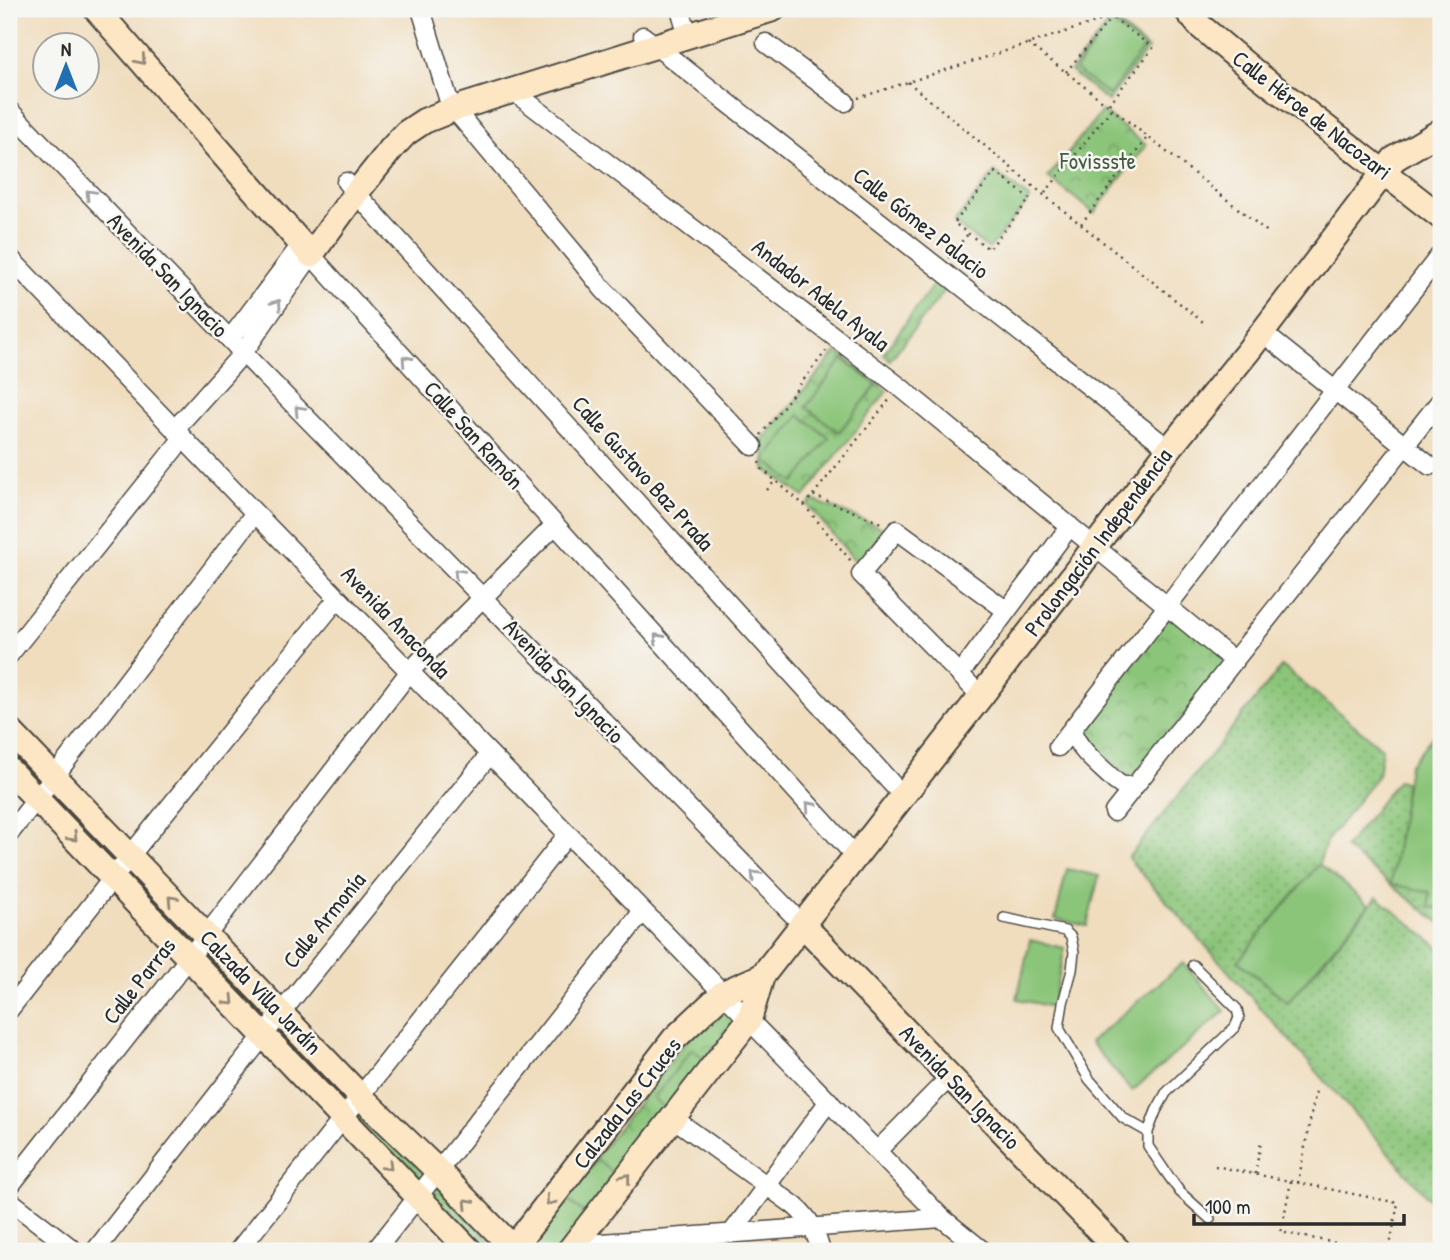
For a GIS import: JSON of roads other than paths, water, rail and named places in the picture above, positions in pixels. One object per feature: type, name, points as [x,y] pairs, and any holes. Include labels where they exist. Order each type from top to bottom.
[{"type":"street","name":"Calle San Ramón","points":[[96,9],[306,250],[856,857]]},
{"type":"street","points":[[421,9],[451,104],[603,289],[753,446]]},
{"type":"street","points":[[9,655],[243,353],[306,250],[351,188],[371,151],[394,126],[421,109],[513,91],[649,41],[684,23],[731,9]]},
{"type":"street","points":[[684,23],[773,9]]},
{"type":"street","name":"Calle Héroe de Nacozari","points":[[1186,9],[1200,26],[1256,73],[1389,166],[1441,196]]},
{"type":"street","name":"Calle Héroe de Nacozari","points":[[1208,9],[1389,166],[1441,217]]},
{"type":"street","points":[[451,104],[649,41]]},
{"type":"street","name":"Calle Gómez Palacio","points":[[649,41],[1169,449]]},
{"type":"street","points":[[766,43],[845,102]]},
{"type":"street","name":"Andador Adela Ayala","points":[[513,91],[837,337],[1234,661]]},
{"type":"street","name":"Avenida San Ignacio","points":[[9,110],[1119,1251]]},
{"type":"street","points":[[1389,166],[1441,131]]},
{"type":"street","name":"Prolongación Independencia","points":[[802,924],[1389,166]]},
{"type":"street","name":"Calle Gustavo Baz Prada","points":[[351,188],[903,796]]},
{"type":"street","points":[[230,339],[306,250]]},
{"type":"street","points":[[1058,747],[1441,254]]},
{"type":"street","name":"Avenida Anaconda","points":[[9,257],[942,1218],[983,1251]]},
{"type":"street","points":[[1263,332],[1430,466]]},
{"type":"street","points":[[1114,812],[1441,400]]},
{"type":"street","points":[[9,834],[255,513]]},
{"type":"street","name":"Calle Parras","points":[[9,1187],[410,671],[555,525]]},
{"type":"street","points":[[960,674],[1070,526]]},
{"type":"street","points":[[981,696],[861,573],[897,530],[1007,611]]},
{"type":"street","points":[[9,1010],[338,598]]},
{"type":"street","name":"Calzada Villa Jardín","points":[[9,730],[360,1096],[438,1171],[514,1250]]},
{"type":"street","points":[[1072,730],[1073,737],[1115,781],[1122,786],[1134,786]]},
{"type":"street","name":"Calle Armonía","points":[[95,1251],[281,1013],[491,754]]},
{"type":"street","name":"Calzada Villa Jardín","points":[[9,770],[470,1251]]},
{"type":"street","points":[[238,1251],[568,834]]},
{"type":"street","points":[[375,1251],[643,911]]},
{"type":"street","name":"Calzada Las Cruces","points":[[571,1248],[749,1020],[762,976],[802,924]]},
{"type":"street","name":"Calzada Las Cruces","points":[[514,1250],[674,1040],[723,993],[762,976]]},
{"type":"street","points":[[877,1151],[950,1077]]},
{"type":"street","points":[[731,1234],[829,1101]]},
{"type":"street","points":[[673,1118],[806,1215],[814,1228],[821,1251]]},
{"type":"street","points":[[9,1200],[75,1251]]},
{"type":"street","points":[[571,1248],[709,1243],[731,1234],[942,1218]]},
{"type":"lane","points":[[1004,918],[1065,931],[1071,937],[1074,952],[1072,970],[1059,1028],[1089,1079],[1123,1118],[1148,1132]]},
{"type":"lane","points":[[1193,965],[1237,1009],[1239,1018],[1235,1027],[1166,1093],[1148,1132],[1148,1146],[1180,1192],[1210,1219]]},
{"type":"park label","name":"Fovissste","points":[[1098,161]]}]
